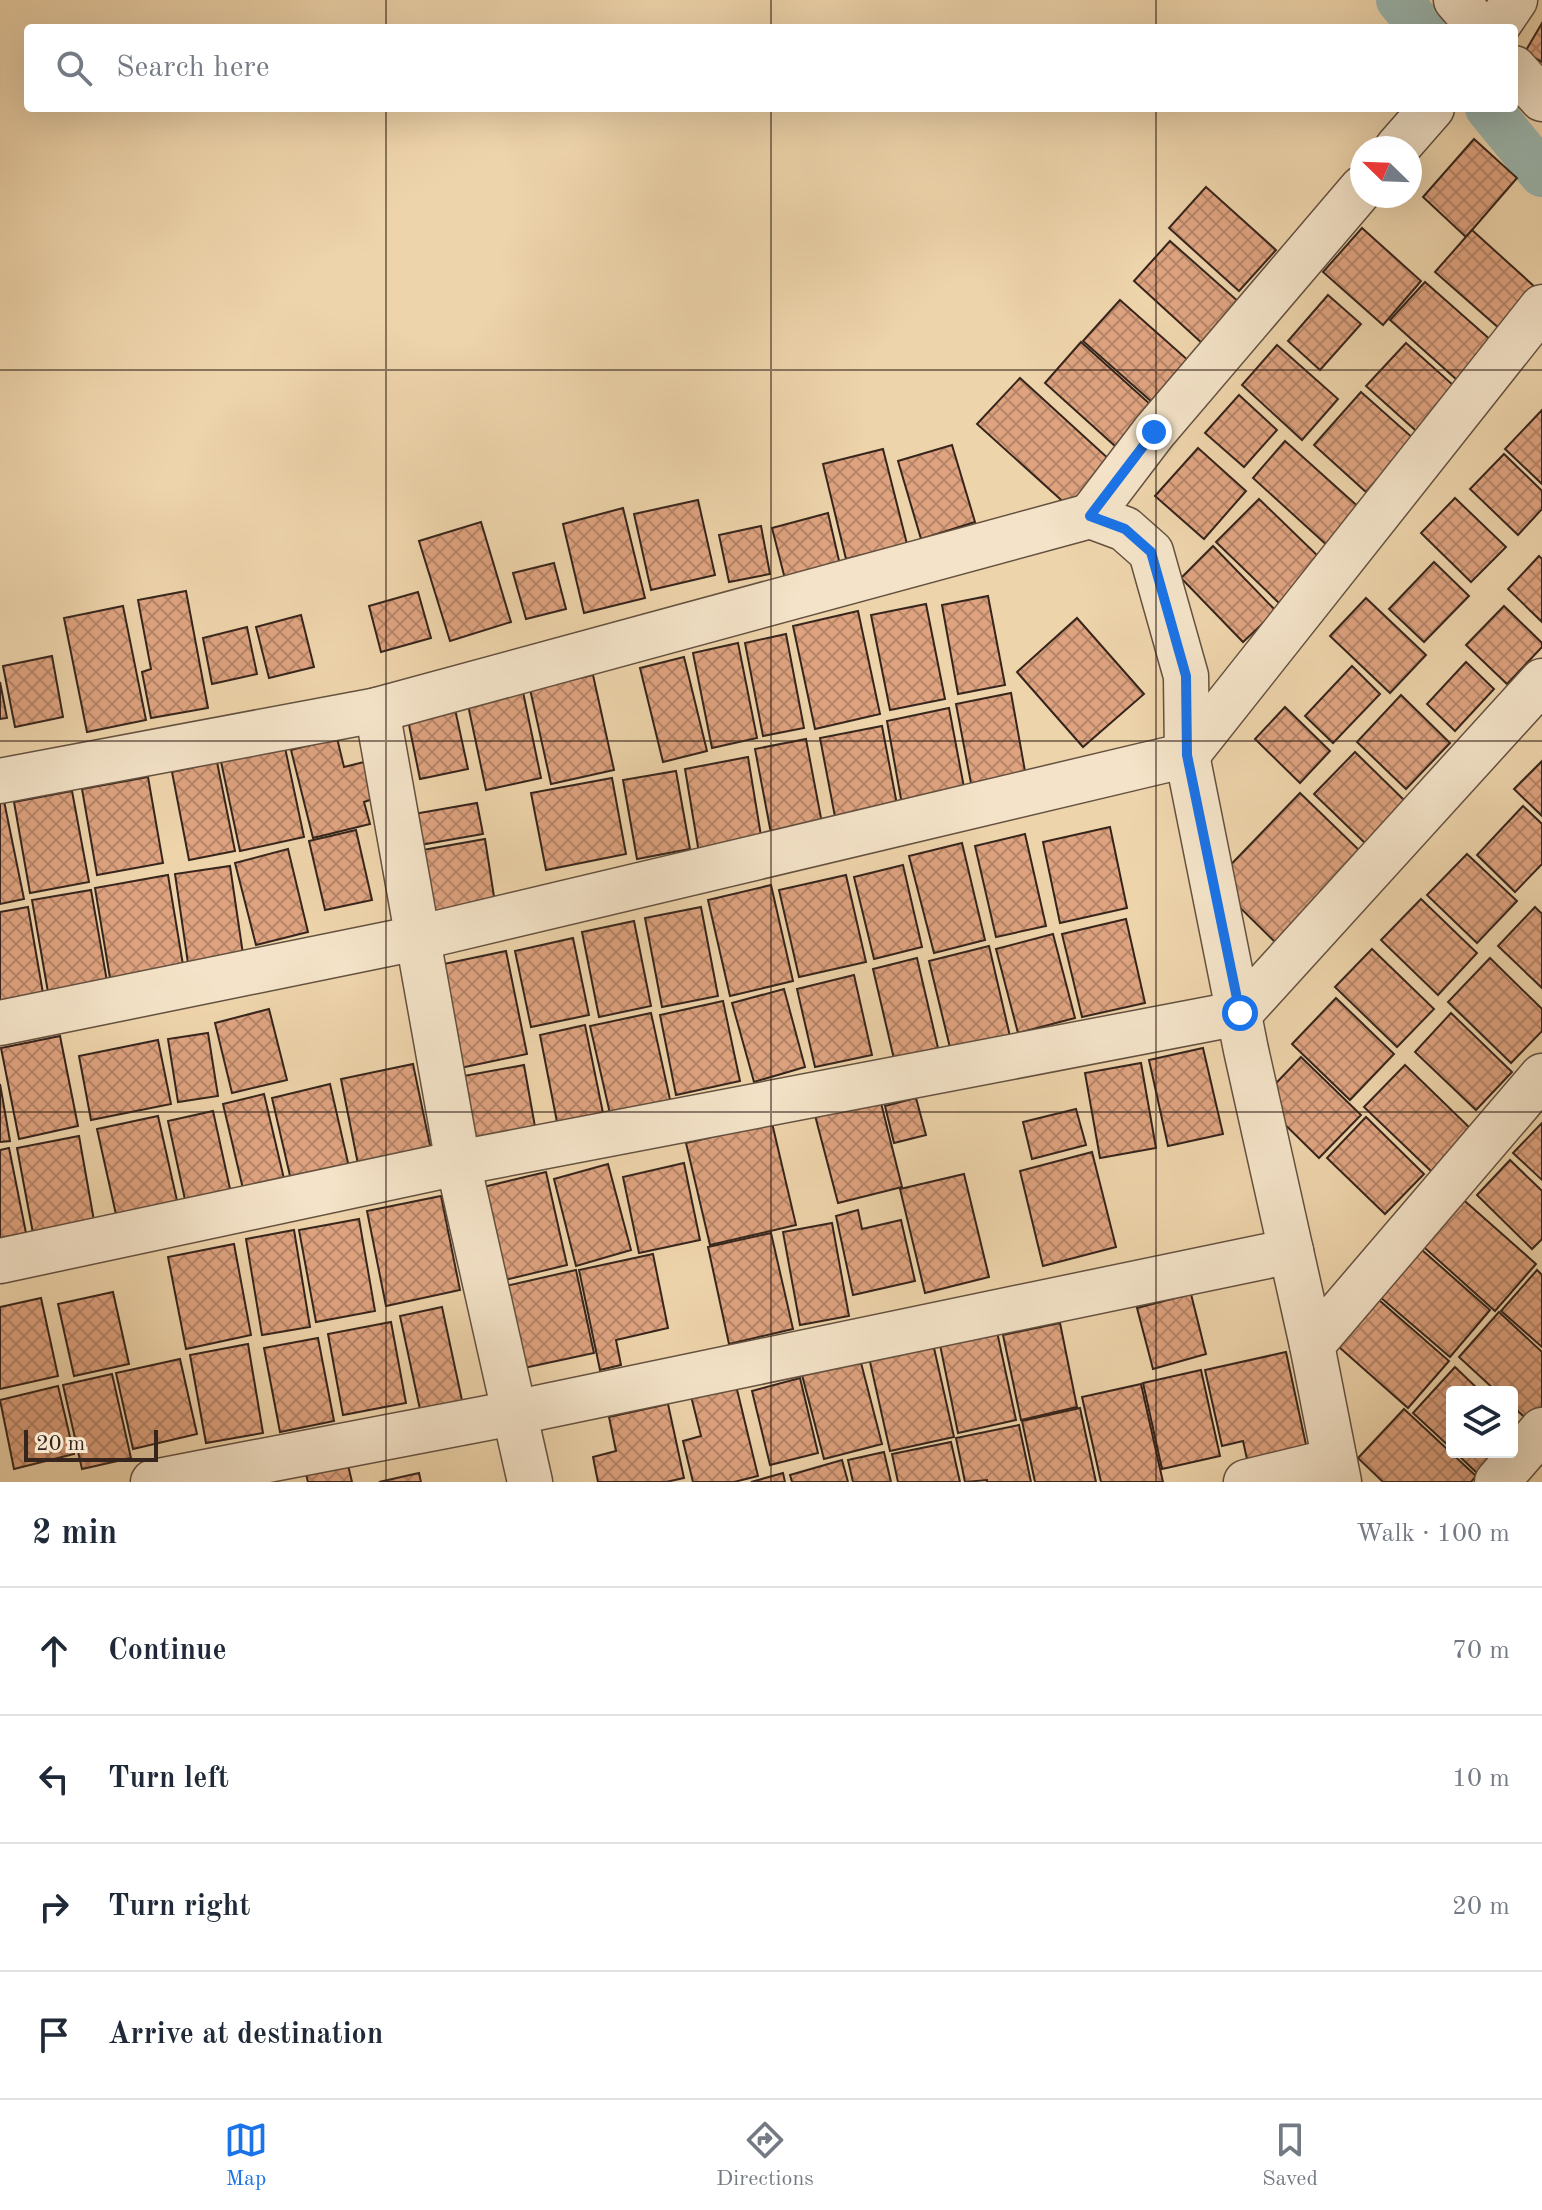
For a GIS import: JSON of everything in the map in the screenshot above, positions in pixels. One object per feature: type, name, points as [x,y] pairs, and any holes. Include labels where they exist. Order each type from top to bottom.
[{"type":"street","points":[[1456,0],[1477,24]]},
{"type":"street","points":[[1499,24],[1515,0]]},
{"type":"street","points":[[1518,72],[1542,99]]},
{"type":"street","points":[[1407,136],[1428,112]]},
{"type":"street","points":[[1090,516],[1154,432],[1350,202]]},
{"type":"street","points":[[0,1023],[417,938],[1187,755],[1542,307]]},
{"type":"street","points":[[0,781],[377,710],[1090,516],[1125,529],[1151,552],[1186,676],[1187,755],[1336,1471],[1246,1482]]},
{"type":"street","points":[[0,1261],[458,1163],[1240,1013],[1542,681]]},
{"type":"street","points":[[377,710],[458,1163],[530,1482]]},
{"type":"street","points":[[1312,1345],[1542,1076]]},
{"type":"street","points":[[153,1482],[513,1413],[1291,1251]]},
{"type":"street","points":[[1497,1482],[1542,1430]]},
{"type":"building","points":[[1542,23],[1542,62],[1525,52]]},
{"type":"building","points":[[1474,139],[1517,178],[1466,237],[1423,197]]},
{"type":"building","points":[[1206,187],[1276,250],[1239,291],[1169,228]]},
{"type":"building","points":[[1362,228],[1421,281],[1383,325],[1323,272]]},
{"type":"building","points":[[1472,230],[1536,288],[1500,329],[1435,272]]},
{"type":"building","points":[[1170,241],[1240,303],[1203,344],[1134,281]]},
{"type":"building","points":[[1425,282],[1501,349],[1466,388],[1390,320]]},
{"type":"building","points":[[1328,295],[1361,324],[1320,370],[1288,341]]},
{"type":"building","points":[[1120,300],[1190,362],[1153,403],[1083,341]]},
{"type":"building","points":[[1081,342],[1151,405],[1115,446],[1045,383]]},
{"type":"building","points":[[1406,343],[1463,394],[1424,438],[1366,386]]},
{"type":"building","points":[[1277,345],[1338,399],[1302,440],[1242,385]]},
{"type":"building","points":[[1020,378],[1111,461],[1069,507],[977,424]]},
{"type":"building","points":[[1361,392],[1414,439],[1366,492],[1314,445]]},
{"type":"building","points":[[1239,395],[1277,430],[1244,467],[1205,433]]},
{"type":"building","points":[[1542,410],[1542,484],[1505,449]]},
{"type":"building","points":[[1285,441],[1362,510],[1329,547],[1253,478]]},
{"type":"building","points":[[952,445],[975,522],[921,539],[898,461]]},
{"type":"building","points":[[1198,448],[1246,491],[1204,539],[1155,496]]},
{"type":"building","points":[[883,449],[907,544],[846,559],[823,464]]},
{"type":"building","points":[[1504,454],[1542,491],[1542,509],[1518,535],[1470,489]]},
{"type":"building","points":[[1455,498],[1506,547],[1471,582],[1421,533]]},
{"type":"building","points":[[1259,499],[1321,559],[1279,603],[1216,542]]},
{"type":"building","points":[[698,500],[715,575],[651,590],[634,514]]},
{"type":"building","points":[[623,508],[645,598],[584,613],[563,524]]},
{"type":"building","points":[[828,513],[840,565],[785,579],[772,528]]},
{"type":"building","points":[[481,522],[511,622],[450,641],[419,541]]},
{"type":"building","points":[[761,526],[770,574],[729,582],[719,535]]},
{"type":"building","points":[[1213,546],[1276,611],[1243,642],[1181,578]]},
{"type":"building","points":[[1539,556],[1542,559],[1542,622],[1508,589]]},
{"type":"building","points":[[1434,562],[1469,596],[1424,642],[1389,609]]},
{"type":"building","points":[[554,563],[566,609],[526,619],[513,573]]},
{"type":"building","points":[[186,591],[208,708],[151,718],[142,672],[151,669],[138,600]]},
{"type":"building","points":[[418,592],[431,638],[381,652],[369,606]]},
{"type":"building","points":[[988,596],[1005,685],[958,694],[942,605]]},
{"type":"building","points":[[1366,598],[1426,655],[1390,693],[1330,636]]},
{"type":"building","points":[[926,604],[945,699],[890,710],[871,615]]},
{"type":"building","points":[[123,606],[146,720],[87,732],[64,618]]},
{"type":"building","points":[[1504,606],[1542,643],[1542,647],[1507,684],[1466,645]]},
{"type":"building","points":[[858,611],[880,714],[815,729],[793,626]]},
{"type":"building","points":[[301,615],[314,667],[269,678],[256,627]]},
{"type":"building","points":[[1077,618],[1144,694],[1083,747],[1017,672]]},
{"type":"building","points":[[247,627],[257,674],[212,684],[203,638]]},
{"type":"building","points":[[786,634],[804,728],[763,736],[745,643]]},
{"type":"building","points":[[738,643],[757,738],[712,748],[693,653]]},
{"type":"building","points":[[52,656],[63,717],[15,727],[3,666]]},
{"type":"building","points":[[684,657],[707,751],[663,762],[640,668]]},
{"type":"building","points":[[1466,662],[1494,689],[1455,731],[1427,704]]},
{"type":"building","points":[[1352,666],[1380,694],[1333,743],[1305,716]]},
{"type":"building","points":[[593,675],[614,770],[551,784],[530,689]]},
{"type":"building","points":[[0,682],[7,718],[0,719]]},
{"type":"building","points":[[523,692],[541,778],[486,790],[468,705]]},
{"type":"building","points":[[1011,693],[1028,788],[974,799],[956,704]]},
{"type":"building","points":[[1401,695],[1450,743],[1406,789],[1357,742]]},
{"type":"building","points":[[1285,707],[1330,751],[1300,783],[1255,739]]},
{"type":"building","points":[[949,708],[966,798],[903,810],[887,721]]},
{"type":"building","points":[[455,709],[468,769],[420,779],[408,720]]},
{"type":"building","points":[[882,726],[898,810],[836,822],[820,738]]},
{"type":"building","points":[[337,738],[344,767],[364,762],[373,799],[364,802],[370,824],[313,838],[291,750]]},
{"type":"building","points":[[806,739],[824,834],[773,844],[755,749]]},
{"type":"building","points":[[284,743],[304,837],[240,851],[220,757]]},
{"type":"building","points":[[1355,752],[1405,801],[1365,843],[1314,794]]},
{"type":"building","points":[[748,757],[762,842],[699,853],[685,769]]},
{"type":"building","points":[[1542,761],[1542,816],[1514,789]]},
{"type":"building","points":[[217,762],[235,851],[189,860],[172,772]]},
{"type":"building","points":[[676,771],[690,849],[637,859],[623,780]]},
{"type":"building","points":[[148,777],[163,863],[97,875],[82,789]]},
{"type":"building","points":[[612,778],[626,854],[546,870],[531,793]]},
{"type":"building","points":[[72,791],[89,882],[30,893],[14,802]]},
{"type":"building","points":[[1300,793],[1362,853],[1276,943],[1214,882]]},
{"type":"building","points":[[4,801],[24,899],[0,904],[0,802]]},
{"type":"building","points":[[477,803],[483,834],[414,846],[408,815]]},
{"type":"building","points":[[1523,806],[1542,824],[1542,864],[1515,892],[1477,855]]},
{"type":"building","points":[[1110,827],[1127,908],[1060,923],[1043,842]]},
{"type":"building","points":[[356,830],[372,900],[325,910],[309,841]]},
{"type":"building","points":[[1025,834],[1046,926],[996,937],[975,846]]},
{"type":"building","points":[[485,839],[495,903],[428,915],[417,851]]},
{"type":"building","points":[[962,843],[985,940],[934,953],[909,856]]},
{"type":"building","points":[[288,849],[308,932],[256,945],[235,863]]},
{"type":"building","points":[[1467,854],[1517,901],[1477,943],[1427,895]]},
{"type":"building","points":[[903,865],[922,947],[874,959],[854,877]]},
{"type":"building","points":[[230,866],[244,961],[189,970],[175,874]]},
{"type":"building","points":[[168,875],[184,971],[111,984],[95,888]]},
{"type":"building","points":[[846,875],[866,962],[799,977],[779,890]]},
{"type":"building","points":[[771,885],[793,981],[730,996],[708,900]]},
{"type":"building","points":[[91,890],[108,987],[49,998],[32,900]]},
{"type":"building","points":[[1421,899],[1477,953],[1438,995],[1381,940]]},
{"type":"building","points":[[28,907],[44,999],[0,1007],[0,912]]},
{"type":"building","points":[[701,907],[718,996],[662,1007],[645,918]]},
{"type":"building","points":[[1535,907],[1542,914],[1542,988],[1498,946]]},
{"type":"building","points":[[1126,919],[1145,1003],[1082,1017],[1062,934]]},
{"type":"building","points":[[634,921],[651,1006],[599,1017],[582,932]]},
{"type":"building","points":[[1053,934],[1075,1018],[1018,1033],[996,949]]},
{"type":"building","points":[[573,938],[589,1015],[531,1027],[515,951]]},
{"type":"building","points":[[989,946],[1012,1045],[953,1060],[929,961]]},
{"type":"building","points":[[1372,949],[1434,1009],[1397,1047],[1335,987]]},
{"type":"building","points":[[506,951],[527,1054],[460,1068],[439,965]]},
{"type":"building","points":[[917,958],[938,1048],[894,1059],[873,969]]},
{"type":"building","points":[[1490,958],[1542,1009],[1542,1031],[1511,1063],[1448,1002]]},
{"type":"building","points":[[854,975],[872,1055],[815,1067],[797,989]]},
{"type":"building","points":[[784,989],[805,1067],[754,1082],[732,1003]]},
{"type":"building","points":[[1336,998],[1394,1054],[1350,1100],[1292,1044]]},
{"type":"building","points":[[723,1001],[740,1081],[676,1095],[660,1015]]},
{"type":"building","points":[[269,1009],[287,1080],[232,1093],[215,1023]]},
{"type":"building","points":[[651,1013],[671,1104],[611,1118],[590,1026]]},
{"type":"building","points":[[1451,1013],[1512,1072],[1476,1110],[1415,1052]]},
{"type":"building","points":[[585,1025],[603,1113],[557,1122],[540,1035]]},
{"type":"building","points":[[208,1033],[218,1096],[178,1102],[168,1039]]},
{"type":"building","points":[[60,1036],[78,1126],[19,1139],[1,1048]]},
{"type":"building","points":[[158,1040],[171,1104],[91,1120],[79,1056]]},
{"type":"building","points":[[1203,1048],[1223,1134],[1168,1146],[1149,1060]]},
{"type":"building","points":[[1301,1057],[1361,1115],[1319,1158],[1260,1100]]},
{"type":"building","points":[[1141,1063],[1156,1148],[1100,1158],[1085,1073]]},
{"type":"building","points":[[413,1064],[431,1150],[358,1164],[341,1079]]},
{"type":"building","points":[[524,1065],[537,1138],[470,1150],[458,1077]]},
{"type":"building","points":[[1405,1065],[1472,1130],[1432,1172],[1364,1107]]},
{"type":"building","points":[[0,1084],[10,1141],[0,1142]]},
{"type":"building","points":[[330,1084],[349,1167],[291,1180],[272,1098]]},
{"type":"building","points":[[877,1087],[902,1187],[838,1203],[812,1104]]},
{"type":"building","points":[[264,1094],[285,1183],[244,1193],[223,1104]]},
{"type":"building","points":[[916,1098],[926,1135],[894,1143],[885,1106]]},
{"type":"building","points":[[1076,1109],[1086,1145],[1032,1159],[1023,1122]]},
{"type":"building","points":[[213,1111],[232,1198],[187,1209],[168,1121]]},
{"type":"building","points":[[158,1116],[178,1205],[117,1219],[97,1129]]},
{"type":"building","points":[[1366,1117],[1424,1174],[1385,1214],[1327,1158]]},
{"type":"building","points":[[772,1123],[796,1225],[710,1245],[686,1143]]},
{"type":"building","points":[[1542,1123],[1542,1180],[1513,1153]]},
{"type":"building","points":[[79,1136],[96,1232],[35,1244],[17,1148]]},
{"type":"building","points":[[9,1148],[26,1233],[0,1238],[0,1150]]},
{"type":"building","points":[[1092,1152],[1116,1247],[1043,1266],[1020,1171]]},
{"type":"building","points":[[1510,1160],[1542,1191],[1542,1239],[1532,1249],[1477,1195]]},
{"type":"building","points":[[684,1163],[700,1240],[639,1253],[623,1177]]},
{"type":"building","points":[[608,1164],[631,1250],[576,1266],[554,1179]]},
{"type":"building","points":[[546,1172],[567,1265],[501,1281],[479,1188]]},
{"type":"building","points":[[964,1174],[989,1277],[925,1293],[900,1189]]},
{"type":"building","points":[[1458,1195],[1536,1264],[1495,1311],[1417,1241]]},
{"type":"building","points":[[441,1196],[460,1290],[386,1306],[367,1211]]},
{"type":"building","points":[[858,1210],[862,1229],[901,1220],[915,1281],[853,1295],[836,1216]]},
{"type":"building","points":[[359,1219],[375,1311],[316,1322],[299,1230]]},
{"type":"building","points":[[832,1223],[849,1316],[800,1325],[783,1232]]},
{"type":"building","points":[[294,1230],[310,1327],[262,1335],[246,1239]]},
{"type":"building","points":[[771,1233],[793,1329],[729,1344],[708,1247]]},
{"type":"building","points":[[1414,1243],[1490,1310],[1450,1357],[1373,1291]]},
{"type":"building","points":[[234,1244],[251,1335],[186,1349],[168,1257]]},
{"type":"building","points":[[653,1254],[668,1328],[616,1340],[621,1365],[600,1370],[579,1270]]},
{"type":"building","points":[[576,1270],[594,1353],[519,1369],[501,1287]]},
{"type":"building","points":[[1537,1270],[1542,1275],[1542,1347],[1501,1311]]},
{"type":"building","points":[[113,1292],[129,1364],[74,1376],[58,1304]]},
{"type":"building","points":[[1371,1293],[1449,1361],[1408,1408],[1331,1340]]},
{"type":"building","points":[[1191,1294],[1206,1354],[1153,1369],[1137,1308]]},
{"type":"building","points":[[41,1298],[58,1376],[0,1389],[0,1307]]},
{"type":"building","points":[[442,1307],[463,1405],[421,1414],[400,1316]]},
{"type":"building","points":[[1499,1312],[1542,1352],[1542,1406],[1529,1421],[1518,1411],[1518,1386],[1490,1386],[1459,1357]]},
{"type":"building","points":[[994,1318],[1016,1420],[958,1433],[937,1330]]},
{"type":"building","points":[[391,1322],[406,1403],[343,1415],[328,1334]]},
{"type":"building","points":[[1060,1323],[1077,1407],[1021,1420],[1003,1335]]},
{"type":"building","points":[[930,1330],[954,1437],[890,1451],[866,1344]]},
{"type":"building","points":[[318,1338],[334,1421],[280,1432],[264,1348]]},
{"type":"building","points":[[248,1344],[263,1433],[206,1443],[190,1355]]},
{"type":"building","points":[[1286,1352],[1308,1454],[1249,1468],[1243,1441],[1222,1446],[1205,1370]]},
{"type":"building","points":[[180,1359],[197,1434],[133,1449],[116,1373]]},
{"type":"building","points":[[860,1359],[882,1444],[824,1459],[802,1375]]},
{"type":"building","points":[[1455,1367],[1475,1386],[1446,1386],[1446,1443],[1413,1413]]},
{"type":"building","points":[[1201,1370],[1220,1456],[1162,1469],[1143,1383]]},
{"type":"building","points":[[733,1373],[758,1476],[734,1482],[693,1482],[683,1441],[701,1436],[688,1384]]},
{"type":"building","points":[[112,1374],[131,1458],[82,1469],[63,1385]]},
{"type":"building","points":[[800,1378],[818,1453],[770,1465],[752,1391]]},
{"type":"building","points":[[1141,1384],[1163,1482],[1101,1482],[1082,1397]]},
{"type":"building","points":[[58,1386],[74,1454],[14,1469],[0,1400]]},
{"type":"building","points":[[668,1404],[684,1478],[666,1482],[598,1482],[593,1457],[616,1451],[609,1417]]},
{"type":"building","points":[[1080,1408],[1096,1482],[1035,1482],[1022,1421]]},
{"type":"building","points":[[1404,1409],[1446,1448],[1446,1458],[1457,1458],[1476,1476],[1471,1482],[1383,1482],[1358,1458]]},
{"type":"building","points":[[1019,1425],[1031,1482],[965,1482],[956,1438]]},
{"type":"building","points":[[951,1442],[960,1482],[898,1482],[892,1454]]},
{"type":"building","points":[[884,1452],[891,1482],[853,1482],[848,1460]]},
{"type":"building","points":[[1461,1458],[1493,1458],[1478,1474]]},
{"type":"building","points":[[842,1460],[848,1482],[792,1482],[790,1475]]},
{"type":"building","points":[[348,1465],[352,1482],[308,1482],[306,1474]]},
{"type":"building","points":[[419,1473],[421,1482],[379,1482]]},
{"type":"building","points":[[783,1473],[785,1482],[751,1482]]},
{"type":"waterway","points":[[1399,0],[1419,24]]},
{"type":"waterway","points":[[1491,112],[1542,174]]},
{"type":"route","points":[[1154,432],[1090,516],[1125,529],[1151,552],[1186,676],[1187,755],[1240,1013]]}]
